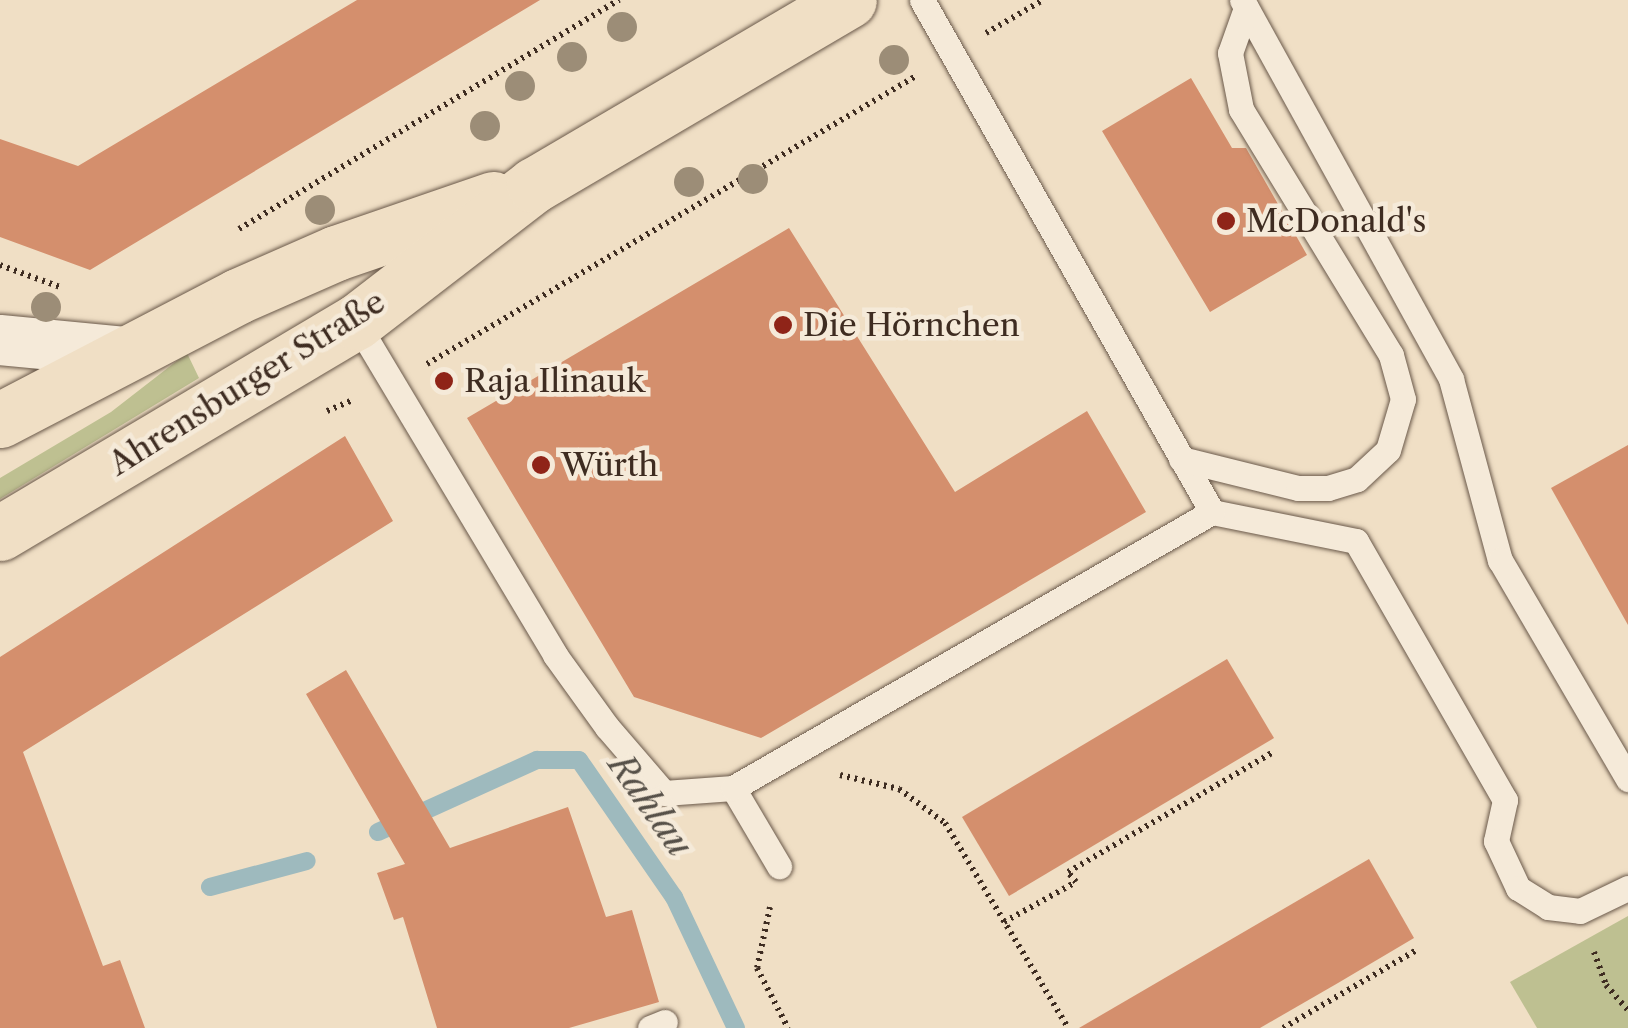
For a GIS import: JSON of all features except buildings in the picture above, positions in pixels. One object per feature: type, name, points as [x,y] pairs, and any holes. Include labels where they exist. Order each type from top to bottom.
[{"type":"main road","name":"Ahrensburger Straße","points":[[0,534],[356,322],[534,185],[849,0]]},
{"type":"main road","name":"Ahrensburger Straße","points":[[0,420],[124,352],[336,253],[534,185]]},
{"type":"street","points":[[0,340],[124,352]]},
{"type":"lane","points":[[922,0],[1212,512]]},
{"type":"lane","points":[[1182,459],[1298,488],[1328,488],[1356,478],[1388,450],[1404,399],[1391,355],[1241,109],[1230,53],[1244,4]]},
{"type":"lane","points":[[1244,4],[1451,379],[1500,560],[1628,779]]},
{"type":"lane","points":[[356,322],[390,385],[556,655],[608,728],[664,793],[734,788],[1212,512],[1356,542],[1505,800],[1496,841],[1503,866],[1532,899],[1580,911],[1628,888]]},
{"type":"lane","points":[[734,788],[778,866]]},
{"type":"path","points":[[225,237],[619,0]]},
{"type":"path","points":[[318,414],[390,385],[1042,0]]},
{"type":"path","points":[[0,265],[74,292]]},
{"type":"path","points":[[818,740],[844,781],[899,789],[945,823],[1068,1028]]},
{"type":"path","points":[[1004,922],[1076,882],[1068,872],[1273,752]]},
{"type":"path","points":[[778,866],[757,968],[788,1028]]},
{"type":"path","points":[[1580,911],[1606,985],[1628,1010]]},
{"type":"path","points":[[1282,1028],[1414,951]]},
{"type":"green space","points":[[187,353],[199,378],[0,499],[0,478],[111,412]]},
{"type":"green space","points":[[1628,916],[1628,1028],[1537,1028],[1510,982]]},
{"type":"waterway","name":"Rahlau","points":[[378,832],[537,760],[579,760],[674,897],[736,1028]]},
{"type":"waterway","name":"Rahlau","points":[[210,887],[307,861]]},
{"type":"place","name":"McDonald's","points":[[1226,221]]},
{"type":"place","name":"Die Hörnchen","points":[[783,325]]},
{"type":"place","name":"Raja Ilinauk","points":[[444,381]]},
{"type":"place","name":"Würth","points":[[541,465]]}]
